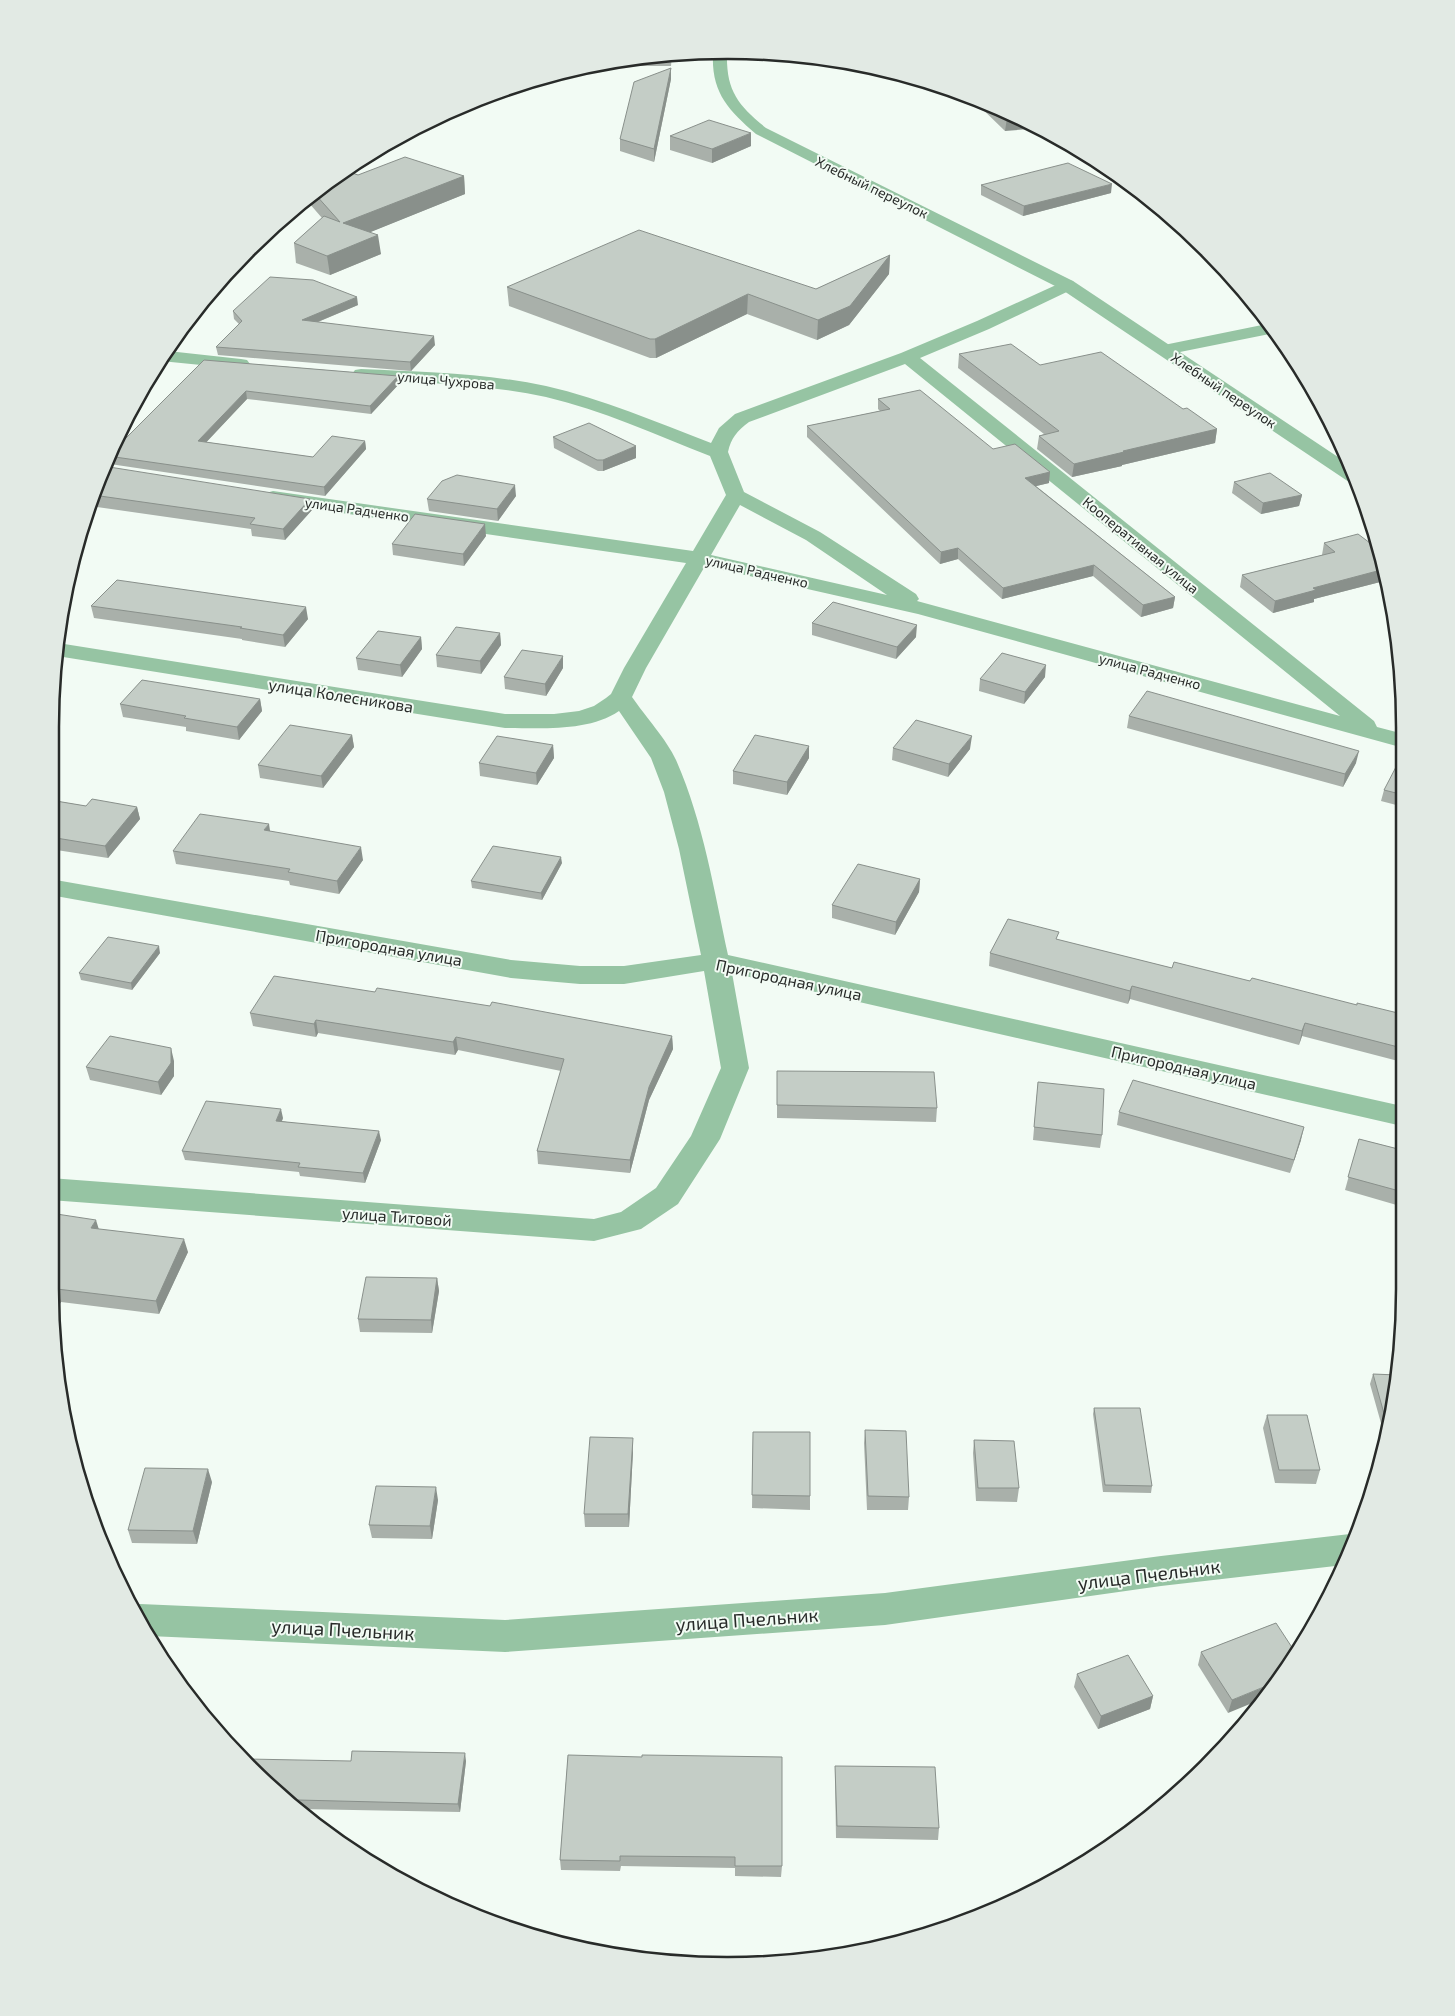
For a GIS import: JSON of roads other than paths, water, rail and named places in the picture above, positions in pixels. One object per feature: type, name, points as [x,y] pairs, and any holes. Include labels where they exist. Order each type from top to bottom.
[{"type":"street","name":"Хлебный переулок","points":[[719,59],[718,71],[723,90],[740,114],[761,131],[1067,284],[1344,470]]},
{"type":"street","points":[[922,609],[813,536],[736,495],[718,452],[721,438],[729,428],[742,418],[907,357],[984,324],[1067,284]]},
{"type":"street","points":[[1165,350],[1265,330]]},
{"type":"street","points":[[171,357],[263,366]]},
{"type":"street","name":"Кооперативная улица","points":[[907,357],[1374,733]]},
{"type":"street","name":"улица Чухрова","points":[[341,372],[506,385],[545,392],[590,403],[718,452]]},
{"type":"street","name":"улица Радченко","points":[[252,494],[698,558],[922,609],[1396,739]]},
{"type":"street","points":[[621,697],[635,668],[736,495]]},
{"type":"street","name":"улица Колесникова","points":[[63,651],[506,721],[555,721],[586,716],[604,710],[621,697]]},
{"type":"street","name":"улица Титовой","points":[[59,1190],[594,1230],[630,1221],[667,1196],[705,1139],[735,1068],[716,961],[692,849],[676,792],[663,758],[621,697]]},
{"type":"street","name":"Пригородная улица","points":[[59,889],[511,968],[580,975],[624,975],[716,961],[1396,1115]]},
{"type":"street","name":"улица Пчельник","points":[[147,1620],[504,1636],[885,1609],[1161,1571],[1342,1550]]}]
